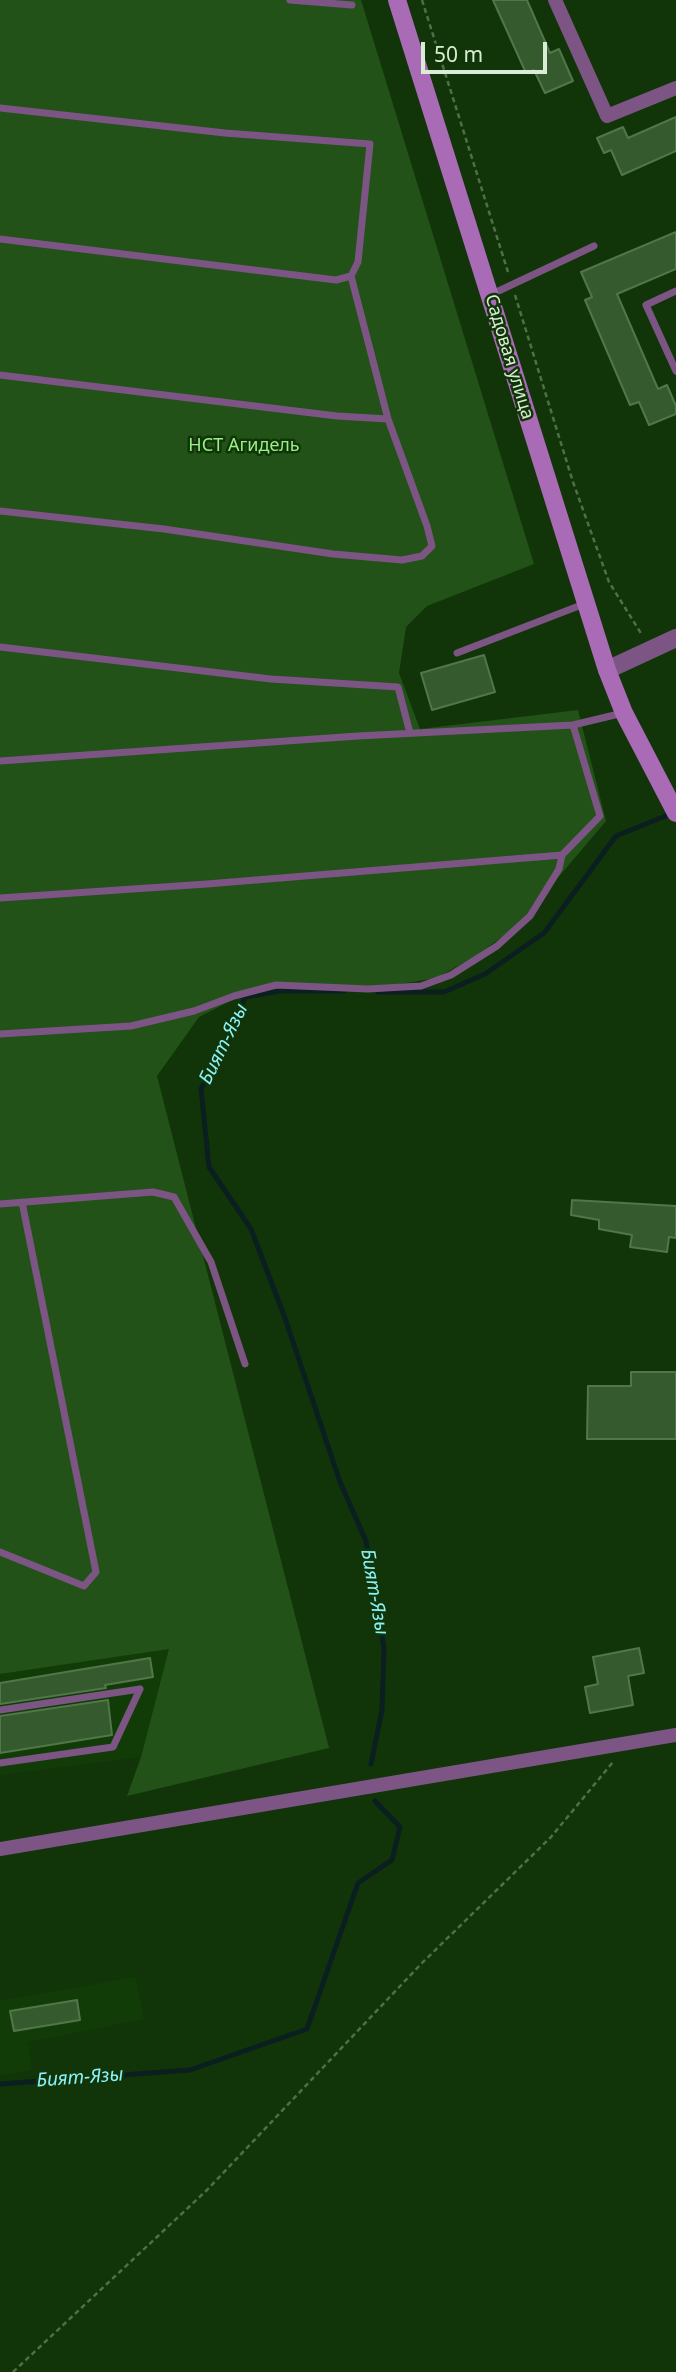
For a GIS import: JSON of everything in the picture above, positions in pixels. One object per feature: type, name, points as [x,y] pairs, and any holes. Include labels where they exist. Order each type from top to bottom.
[{"type":"main road","name":"Садовая улица","points":[[397,0],[607,670],[624,713],[676,813]]},
{"type":"street","points":[[555,0],[607,116],[676,88]]},
{"type":"street","points":[[607,670],[676,638]]},
{"type":"street","points":[[0,1849],[676,1735]]},
{"type":"lane","points":[[290,0],[352,5]]},
{"type":"lane","points":[[0,108],[370,144],[358,262],[351,276],[388,419],[432,545],[422,556],[402,560],[333,554],[164,529],[0,511]]},
{"type":"lane","points":[[0,240],[337,280],[351,276]]},
{"type":"lane","points":[[490,296],[594,246]]},
{"type":"lane","points":[[676,291],[646,305],[676,371]]},
{"type":"lane","points":[[0,374],[337,416],[388,419]]},
{"type":"lane","points":[[457,653],[586,603]]},
{"type":"lane","points":[[0,647],[271,679],[398,687],[410,733]]},
{"type":"lane","points":[[0,761],[410,733],[573,726],[624,713]]},
{"type":"lane","points":[[0,1034],[131,1026],[194,1011],[234,996],[276,985],[368,989],[421,986],[452,975],[497,946],[530,916],[559,869],[562,855],[600,816],[573,726]]},
{"type":"lane","points":[[0,898],[562,855]]},
{"type":"lane","points":[[0,1204],[153,1192],[173,1197],[211,1262],[245,1364]]},
{"type":"lane","points":[[0,1552],[84,1586],[96,1572],[22,1202]]},
{"type":"lane","points":[[0,1710],[140,1689],[113,1747],[0,1763]]},
{"type":"path","points":[[422,0],[573,482],[609,582],[652,649]]},
{"type":"path","points":[[13,2372],[206,2190],[421,1964],[551,1837],[628,1743]]},
{"type":"shaded area","points":[[170,1648],[141,1757],[0,1775],[0,1674]]},
{"type":"shaded area","points":[[135,1977],[144,2019],[28,2042],[32,2070],[0,2075],[0,2001]]},
{"type":"green space","name":"НСТ Агидель","points":[[0,0],[361,0],[534,564],[427,606],[406,627],[399,673],[420,729],[578,710],[606,821],[518,925],[476,956],[436,978],[382,987],[256,988],[199,1017],[157,1076],[329,1748],[127,1796],[141,1757],[169,1649],[0,1674]]},
{"type":"building","points":[[493,0],[527,0],[550,53],[559,49],[573,81],[545,93],[534,70],[526,73]]},
{"type":"building","points":[[676,117],[676,151],[622,175],[611,150],[604,153],[597,138],[623,127],[628,138]]},
{"type":"building","points":[[676,232],[676,269],[617,294],[658,389],[667,385],[676,406],[676,414],[649,425],[639,402],[630,405],[585,300],[592,297],[581,272]]},
{"type":"building","points":[[484,655],[495,692],[432,710],[421,673]]},
{"type":"building","points":[[572,1200],[676,1206],[676,1238],[669,1237],[667,1252],[630,1247],[632,1235],[599,1229],[599,1220],[571,1215]]},
{"type":"building","points":[[631,1372],[676,1372],[676,1439],[587,1439],[588,1386],[631,1386]]},
{"type":"building","points":[[639,1648],[644,1673],[628,1676],[633,1705],[590,1713],[585,1687],[598,1684],[593,1657]]},
{"type":"building","points":[[150,1658],[153,1677],[105,1685],[106,1688],[0,1704],[0,1683]]},
{"type":"building","points":[[108,1700],[112,1735],[0,1753],[0,1716]]},
{"type":"building","points":[[77,2000],[80,2020],[14,2031],[10,2011]]},
{"type":"waterway","name":"Бият-Язы","points":[[378,992],[444,992],[485,974],[544,933],[616,836],[673,813]]},
{"type":"waterway","name":"Бият-Язы","points":[[344,991],[280,991],[245,997],[227,1041],[201,1089],[209,1167],[251,1229],[285,1318],[340,1482],[366,1541],[384,1648],[382,1710],[371,1764]]},
{"type":"waterway","name":"Бият-Язы","points":[[0,2084],[190,2070],[307,2029],[358,1883],[392,1860],[400,1827],[375,1801]]}]
